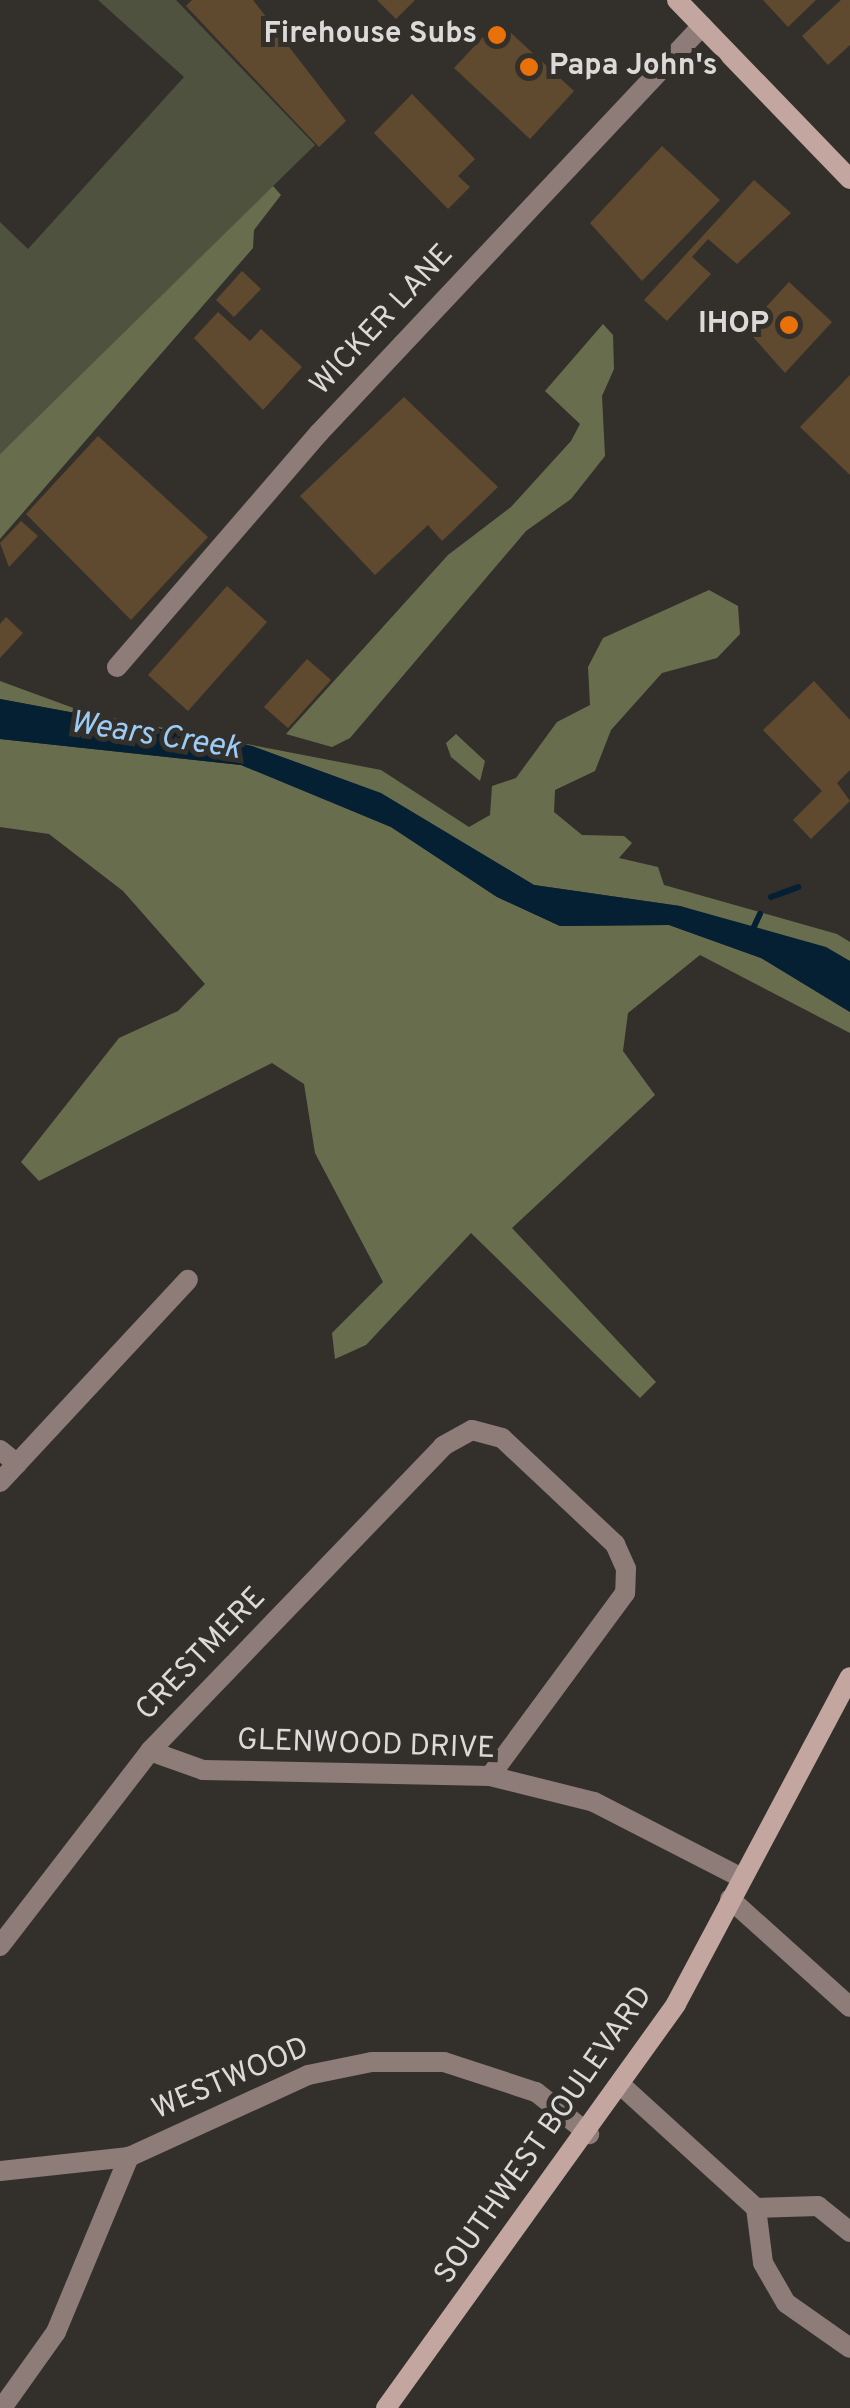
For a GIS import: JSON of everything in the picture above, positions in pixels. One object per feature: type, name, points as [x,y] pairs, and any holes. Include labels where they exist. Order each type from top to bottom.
[{"type":"main road","points":[[677,0],[850,180]]},
{"type":"main road","name":"SOUTHWEST BOULEVARD","points":[[386,2408],[624,2087],[850,1677]]},
{"type":"street","name":"WICKER LANE","points":[[117,668],[319,433],[702,26]]},
{"type":"street","points":[[0,1482],[188,1280]]},
{"type":"street","name":"CRESTMERE","points":[[0,1946],[150,1751],[444,1446],[472,1430],[502,1438],[615,1544],[626,1593],[490,1776]]},
{"type":"street","points":[[0,1450],[16,1464]]},
{"type":"street","name":"GLENWOOD DRIVE","points":[[150,1751],[204,1770],[490,1776],[594,1802],[742,1878]]},
{"type":"street","points":[[730,1899],[850,2008]]},
{"type":"street","name":"WESTWOOD","points":[[0,2170],[128,2157],[308,2075],[372,2062],[444,2062],[536,2092],[589,2134]]},
{"type":"street","points":[[624,2087],[756,2208],[762,2263],[786,2303],[850,2348]]},
{"type":"street","points":[[2,2408],[56,2332],[128,2157]]},
{"type":"street","points":[[756,2208],[818,2206],[850,2232]]},
{"type":"green space","points":[[98,0],[176,0],[315,145],[0,454],[0,222],[28,249],[184,77]]},
{"type":"green space","points":[[273,186],[281,195],[254,230],[253,248],[0,539],[0,454]]},
{"type":"green space","points":[[603,324],[613,335],[614,369],[602,396],[605,456],[571,499],[526,531],[350,738],[332,747],[286,734],[448,555],[511,507],[571,441],[580,424],[545,391]]},
{"type":"green space","points":[[709,590],[738,606],[740,634],[717,658],[662,673],[611,730],[595,771],[555,790],[554,812],[582,835],[624,836],[632,843],[619,858],[658,867],[664,885],[837,934],[850,942],[850,961],[680,906],[534,885],[379,793],[252,746],[0,699],[0,681],[87,713],[381,770],[469,827],[490,815],[492,786],[516,778],[557,722],[590,705],[588,667],[603,638]]},
{"type":"green space","points":[[456,734],[485,761],[480,781],[451,757],[446,743]]},
{"type":"green space","points":[[0,739],[241,765],[391,827],[497,897],[560,926],[669,925],[761,958],[850,1012],[850,1033],[700,955],[628,1013],[623,1051],[655,1095],[512,1228],[656,1382],[640,1398],[471,1233],[366,1345],[335,1359],[332,1333],[383,1282],[315,1153],[304,1084],[272,1063],[39,1181],[21,1162],[119,1038],[178,1011],[205,984],[123,891],[49,834],[0,827]]},
{"type":"water","name":"Wears Creek","points":[[0,699],[252,746],[381,793],[534,885],[680,906],[826,947],[850,961],[850,1012],[761,958],[669,925],[560,926],[497,897],[391,827],[241,765],[0,739]]},
{"type":"building","points":[[192,0],[253,0],[346,121],[319,147],[186,6]]},
{"type":"building","points":[[377,0],[415,0],[396,19]]},
{"type":"building","points":[[763,0],[816,0],[788,27]]},
{"type":"building","points":[[841,0],[850,0],[850,45],[828,65],[802,36]]},
{"type":"building","points":[[498,21],[574,91],[530,139],[454,68]]},
{"type":"building","points":[[412,94],[475,159],[458,176],[470,187],[448,209],[374,133]]},
{"type":"building","points":[[662,146],[720,200],[642,281],[590,223]]},
{"type":"building","points":[[754,180],[791,213],[737,264],[708,239],[692,257],[711,274],[667,321],[644,300]]},
{"type":"building","points":[[242,271],[261,289],[234,317],[216,300]]},
{"type":"building","name":"IHOP","points":[[789,282],[832,322],[785,373],[746,329]]},
{"type":"building","points":[[218,312],[250,341],[261,329],[302,367],[263,410],[194,338]]},
{"type":"building","points":[[850,375],[850,475],[800,427]]},
{"type":"building","points":[[404,397],[498,487],[442,541],[428,525],[375,575],[300,496]]},
{"type":"building","points":[[98,436],[208,537],[131,620],[26,514]]},
{"type":"building","points":[[21,521],[38,536],[9,567],[0,543]]},
{"type":"building","points":[[227,586],[267,622],[188,711],[148,675]]},
{"type":"building","points":[[6,617],[23,633],[0,658],[0,624]]},
{"type":"building","points":[[307,659],[331,680],[288,728],[264,707]]},
{"type":"building","points":[[814,681],[850,720],[850,770],[837,783],[850,801],[811,839],[793,820],[822,791],[763,730]]},
{"type":"waterway","points":[[771,897],[798,887]]},
{"type":"waterway","points":[[752,931],[760,914]]},
{"type":"place","name":"Firehouse Subs","points":[[497,35]]},
{"type":"place","name":"Papa John's","points":[[529,67]]},
{"type":"place","name":"IHOP","points":[[789,325]]}]
